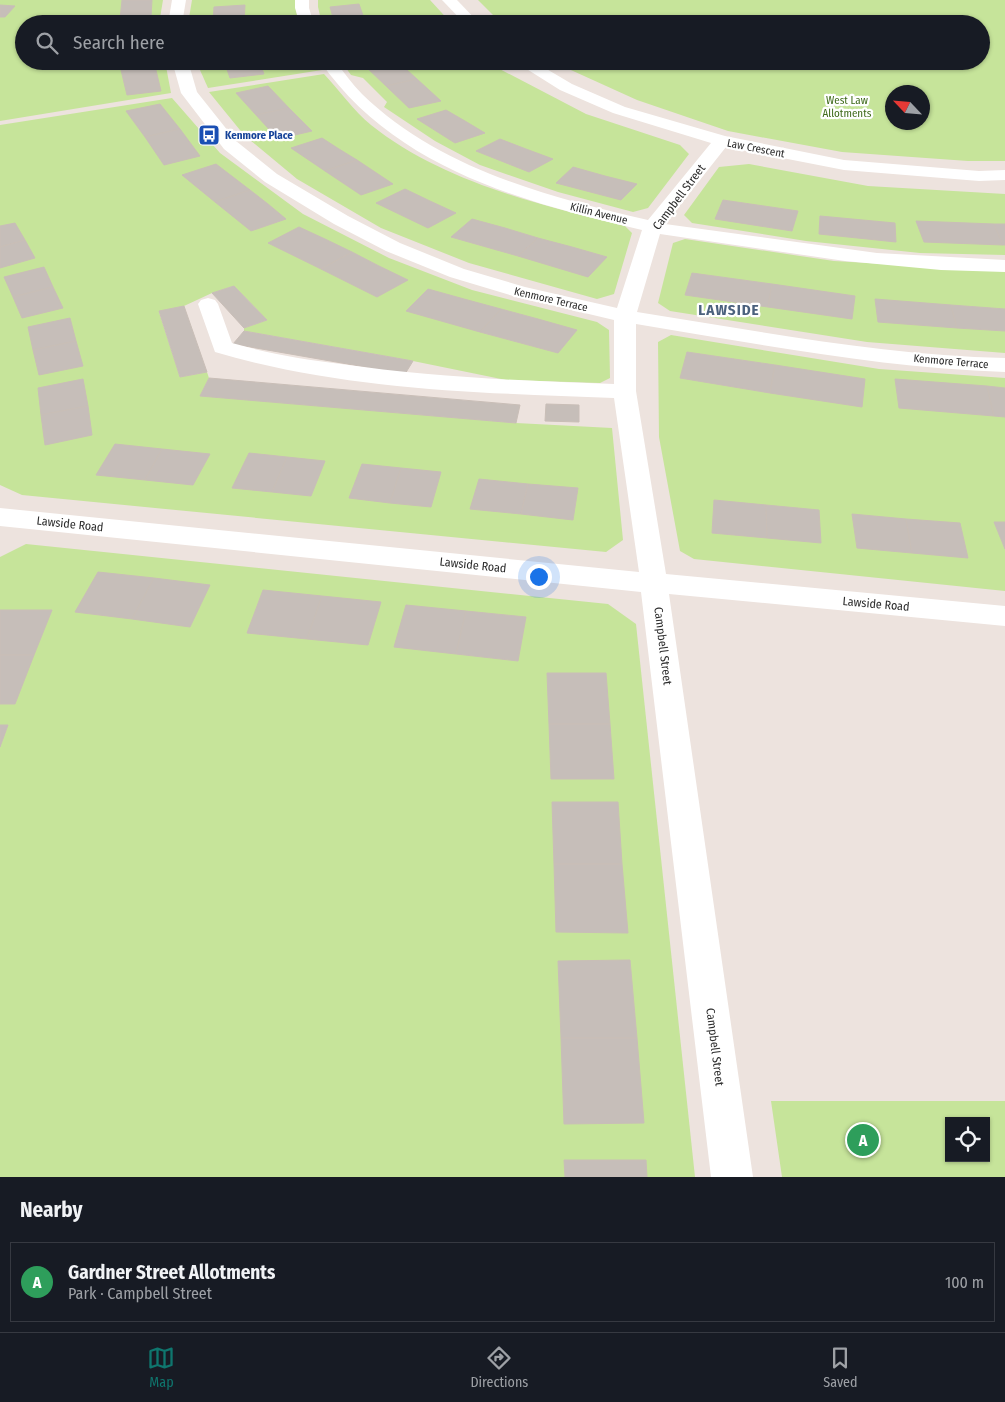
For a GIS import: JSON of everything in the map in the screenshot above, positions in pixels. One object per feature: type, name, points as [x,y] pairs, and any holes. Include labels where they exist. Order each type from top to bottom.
[{"type":"street","points":[[176,15],[179,0]]},
{"type":"street","points":[[302,0],[304,15]]},
{"type":"street","points":[[449,0],[464,15]]},
{"type":"street","name":"Kenmore Terrace","points":[[183,70],[190,93],[230,145],[271,178],[341,220],[393,247],[457,273],[520,292],[626,316],[820,348],[970,364],[1005,365]]},
{"type":"street","name":"Killin Avenue","points":[[333,70],[348,88],[378,118],[420,148],[466,170],[552,201],[654,227],[837,255],[1005,266]]},
{"type":"street","name":"Law Crescent","points":[[537,70],[566,87],[619,110],[722,141],[844,165],[979,176],[1005,175]]},
{"type":"street","name":"Campbell Street","points":[[722,141],[654,227],[626,316],[625,391],[654,583],[732,1177]]},
{"type":"street","points":[[208,304],[223,347],[267,360],[376,376],[482,386],[625,391]]},
{"type":"street","name":"Lawside Road","points":[[0,517],[654,583],[1005,616]]},
{"type":"green space","points":[[0,0],[163,0],[160,15],[15,15],[15,70],[167,70],[171,93],[0,121]]},
{"type":"green space","points":[[192,0],[295,0],[297,15],[190,15]]},
{"type":"green space","points":[[318,0],[430,0],[444,15],[320,15]]},
{"type":"green space","name":"West Law Allotments","points":[[478,0],[1005,0],[1005,161],[968,161],[842,152],[728,131],[637,100],[571,70],[990,70],[990,15],[493,15]]},
{"type":"green space","points":[[200,70],[322,70],[208,88]]},
{"type":"green space","points":[[347,70],[502,70],[586,114],[680,145],[689,154],[648,208],[633,212],[558,192],[480,165],[435,141],[384,107],[387,102],[363,78],[351,75]]},
{"type":"green space","points":[[324,74],[371,125],[398,145],[428,161],[459,176],[525,200],[625,226],[632,233],[614,294],[597,299],[469,263],[381,228],[297,179],[244,135],[209,92]]},
{"type":"green space","points":[[172,98],[220,153],[303,214],[389,258],[472,290],[597,322],[609,330],[610,378],[600,383],[506,380],[413,361],[244,331],[244,328],[267,320],[234,286],[212,293],[184,306],[159,312],[180,377],[207,372],[209,378],[201,395],[516,423],[612,428],[623,540],[606,552],[22,495],[0,485],[0,125]]},
{"type":"green space","points":[[749,164],[868,186],[1005,194],[1005,255],[920,253],[806,241],[692,223],[684,215],[719,167]]},
{"type":"green space","points":[[685,239],[834,261],[1005,271],[1005,353],[867,342],[670,311],[658,303],[673,243]]},
{"type":"green space","points":[[671,335],[879,369],[1005,378],[1005,591],[694,559],[680,551],[659,437],[658,342]]},
{"type":"green space","points":[[26,544],[608,604],[636,624],[695,1177],[0,1177],[0,557]]},
{"type":"green space","points":[[771,1101],[1005,1101],[1005,1177],[782,1177]]},
{"type":"building","points":[[122,0],[152,0],[151,15],[120,15]]},
{"type":"building","points":[[359,4],[363,15],[332,15],[330,7]]},
{"type":"building","points":[[0,5],[15,6],[5,17],[0,17]]},
{"type":"building","points":[[245,5],[244,15],[214,15],[214,7]]},
{"type":"building","points":[[121,70],[156,70],[161,91],[127,95]]},
{"type":"building","points":[[227,70],[262,70],[264,74],[230,78]]},
{"type":"building","points":[[369,70],[407,70],[417,79],[386,86]]},
{"type":"building","points":[[417,79],[441,101],[409,108],[386,86]]},
{"type":"building","points":[[268,86],[289,108],[256,115],[236,93]]},
{"type":"building","points":[[160,104],[180,129],[145,137],[126,111]]},
{"type":"building","points":[[289,108],[312,131],[278,139],[256,115]]},
{"type":"building","points":[[446,110],[485,133],[455,143],[417,119]]},
{"type":"building","points":[[180,129],[200,156],[164,165],[145,137]]},
{"type":"building","points":[[322,138],[357,160],[325,171],[291,148]]},
{"type":"building","points":[[500,139],[553,159],[529,172],[476,151]]},
{"type":"building","points":[[357,160],[393,184],[361,195],[325,171]]},
{"type":"building","points":[[216,164],[250,190],[215,202],[182,175]]},
{"type":"building","points":[[573,167],[637,184],[621,200],[556,183]]},
{"type":"building","points":[[405,189],[456,213],[428,228],[376,203]]},
{"type":"building","points":[[250,190],[286,219],[251,231],[215,202]]},
{"type":"building","points":[[723,200],[798,211],[792,231],[715,219]]},
{"type":"building","points":[[820,216],[895,223],[896,242],[819,234]]},
{"type":"building","points":[[472,219],[538,238],[518,256],[451,237]]},
{"type":"building","points":[[916,221],[994,224],[1003,245],[924,242]]},
{"type":"building","points":[[15,223],[25,240],[0,247],[0,226]]},
{"type":"building","points":[[994,224],[1005,224],[1005,245],[1003,245]]},
{"type":"building","points":[[299,227],[352,252],[321,269],[268,243]]},
{"type":"building","points":[[538,238],[607,257],[588,277],[518,256]]},
{"type":"building","points":[[25,240],[35,258],[0,268],[0,247]]},
{"type":"building","points":[[352,252],[408,280],[377,297],[321,269]]},
{"type":"building","points":[[44,267],[53,287],[13,297],[4,277]]},
{"type":"building","points":[[692,273],[772,284],[768,307],[685,295]]},
{"type":"building","points":[[772,284],[855,296],[852,319],[768,307]]},
{"type":"building","points":[[234,286],[267,320],[244,328],[212,293]]},
{"type":"building","points":[[53,287],[63,308],[22,318],[13,297]]},
{"type":"building","points":[[428,289],[501,309],[480,332],[406,311]]},
{"type":"building","points":[[875,299],[951,305],[957,328],[878,322]]},
{"type":"building","points":[[951,305],[1005,309],[1005,331],[957,328]]},
{"type":"building","points":[[184,306],[207,372],[180,377],[159,311]]},
{"type":"building","points":[[501,309],[577,330],[558,353],[480,332]]},
{"type":"building","points":[[70,318],[76,341],[33,350],[28,327]]},
{"type":"building","points":[[244,331],[413,361],[405,374],[233,344]]},
{"type":"building","points":[[76,341],[83,366],[39,375],[33,350]]},
{"type":"building","points":[[687,352],[775,365],[770,393],[680,378]]},
{"type":"building","points":[[775,365],[865,379],[862,407],[770,393]]},
{"type":"building","points":[[209,378],[520,405],[516,423],[200,396]]},
{"type":"building","points":[[83,379],[88,406],[41,415],[38,388]]},
{"type":"building","points":[[895,379],[987,386],[994,416],[899,408]]},
{"type":"building","points":[[987,386],[1005,388],[1005,417],[994,416]]},
{"type":"building","points":[[546,404],[579,405],[579,422],[545,421]]},
{"type":"building","points":[[88,406],[92,435],[45,445],[41,415]]},
{"type":"building","points":[[115,444],[162,449],[145,480],[96,475]]},
{"type":"building","points":[[162,449],[210,454],[193,485],[145,480]]},
{"type":"building","points":[[249,453],[287,457],[272,492],[232,488]]},
{"type":"building","points":[[287,457],[325,461],[311,496],[272,492]]},
{"type":"building","points":[[362,464],[401,468],[390,503],[349,498]]},
{"type":"building","points":[[401,468],[441,472],[431,507],[390,503]]},
{"type":"building","points":[[479,479],[528,484],[521,514],[470,509]]},
{"type":"building","points":[[528,484],[578,488],[573,520],[521,514]]},
{"type":"building","points":[[714,500],[766,505],[767,538],[712,533]]},
{"type":"building","points":[[766,505],[819,510],[821,543],[767,538]]},
{"type":"building","points":[[852,514],[906,519],[912,553],[857,548]]},
{"type":"building","points":[[906,519],[960,523],[968,558],[912,553]]},
{"type":"building","points":[[994,522],[1005,522],[1005,549]]},
{"type":"building","points":[[98,572],[154,578],[132,619],[75,612]]},
{"type":"building","points":[[154,578],[210,585],[190,627],[132,619]]},
{"type":"building","points":[[263,590],[322,596],[307,639],[247,633]]},
{"type":"building","points":[[322,596],[381,602],[368,645],[307,639]]},
{"type":"building","points":[[406,605],[466,611],[456,654],[394,647]]},
{"type":"building","points":[[0,610],[52,610],[34,655],[0,655]]},
{"type":"building","points":[[466,611],[526,617],[518,661],[456,654]]},
{"type":"building","points":[[0,655],[34,655],[15,704],[0,704]]},
{"type":"building","points":[[547,673],[606,673],[610,724],[549,724]]},
{"type":"building","points":[[549,724],[610,724],[614,779],[551,779]]},
{"type":"building","points":[[0,725],[8,725],[0,747]]},
{"type":"building","points":[[552,802],[618,802],[622,864],[554,864]]},
{"type":"building","points":[[554,864],[622,864],[628,933],[556,932]]},
{"type":"building","points":[[630,960],[637,1038],[561,1038],[558,961]]},
{"type":"building","points":[[561,1038],[637,1038],[644,1123],[564,1124]]},
{"type":"building","points":[[564,1160],[646,1160],[647,1177],[565,1177]]},
{"type":"place","name":"Kenmore Place","points":[[209,135]]},
{"type":"place","name":"Gardner Street Allotments","points":[[863,1140]]},
{"type":"district","name":"LAWSIDE","points":[[729,310]]}]
